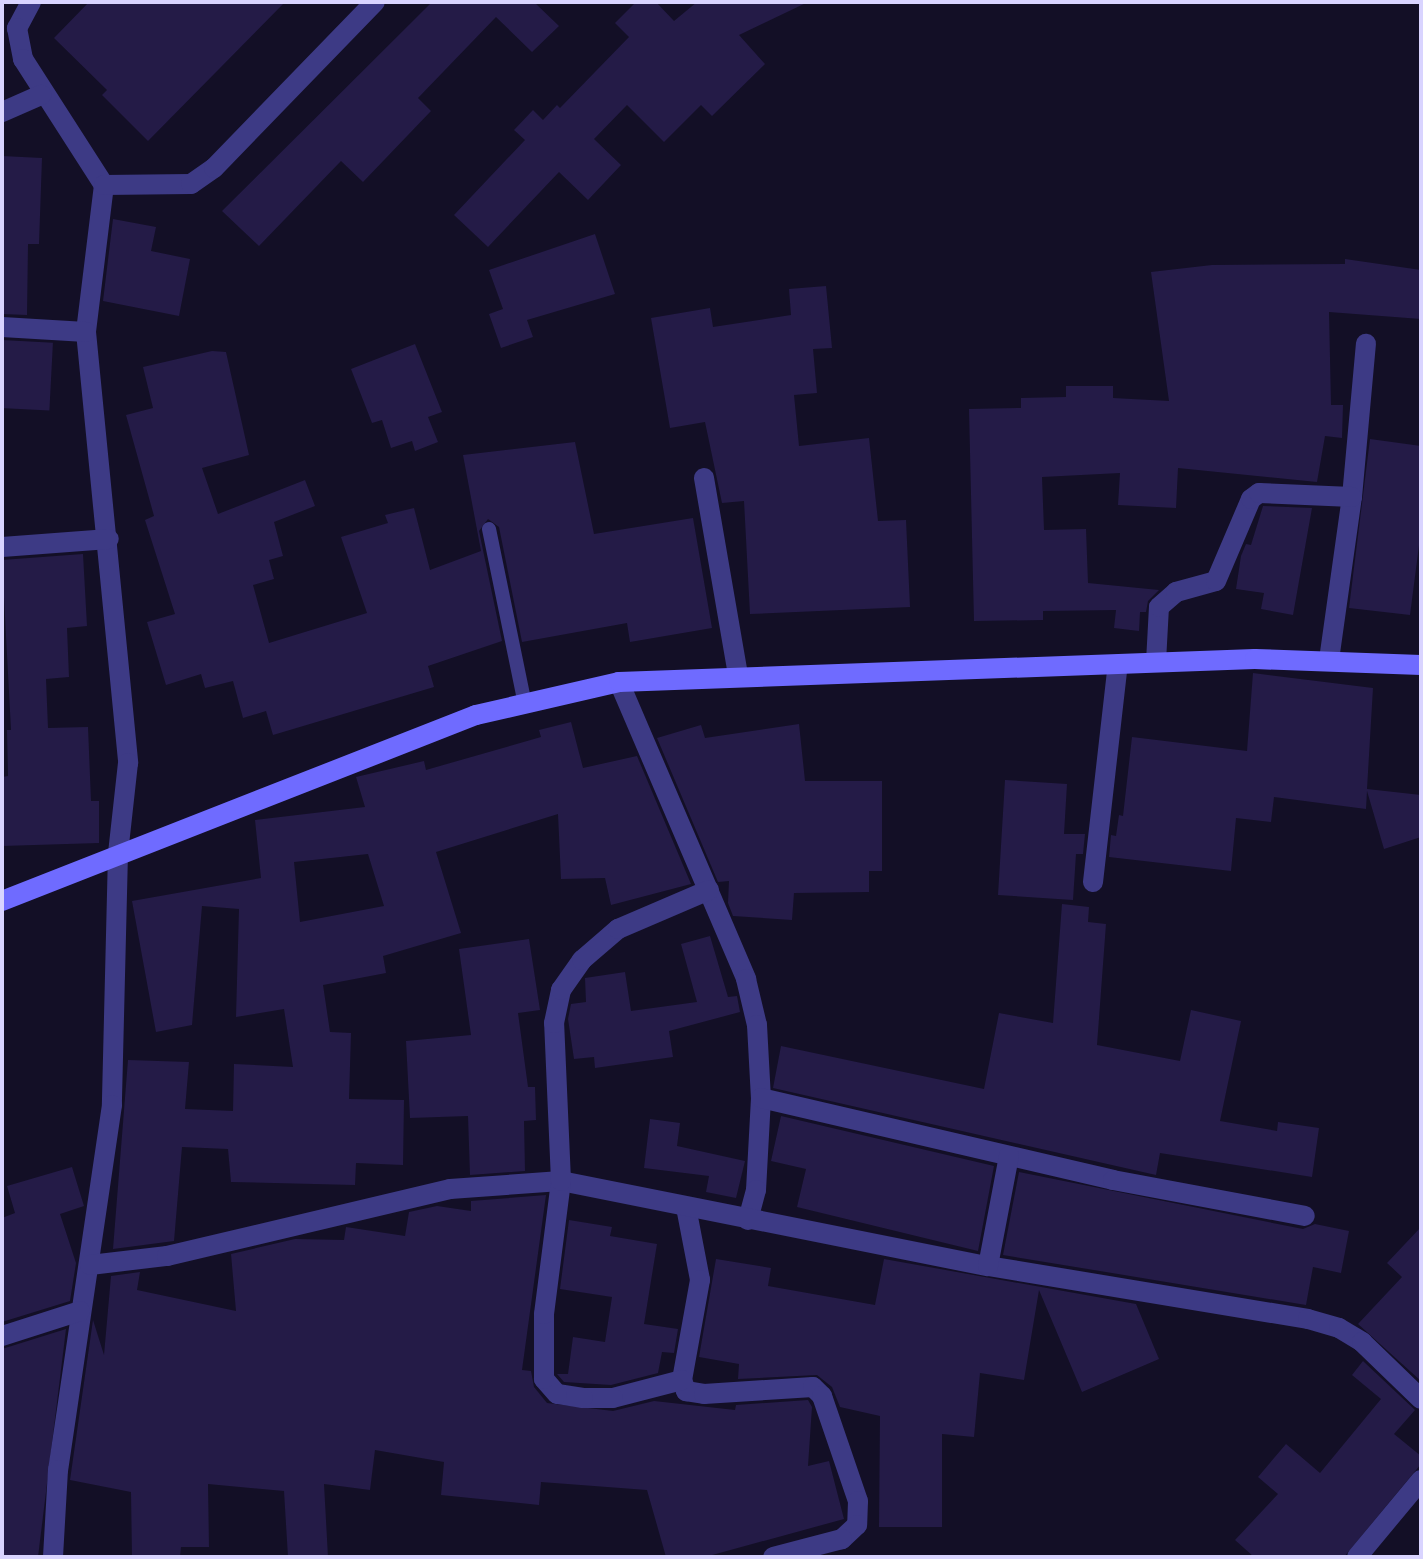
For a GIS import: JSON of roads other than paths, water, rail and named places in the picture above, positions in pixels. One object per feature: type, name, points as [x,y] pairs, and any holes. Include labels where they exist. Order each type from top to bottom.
[{"type":"street","points":[[31,2],[17,28],[23,59],[41,95],[104,185],[86,332],[109,539],[128,763],[118,853],[112,1105],[58,1470],[53,1557]]},
{"type":"street","points":[[104,185],[191,184],[214,168],[375,2]]},
{"type":"street","points":[[2,112],[41,95]]},
{"type":"street","points":[[2,327],[86,332]]},
{"type":"street","points":[[1329,660],[1352,497],[1366,344]]},
{"type":"street","points":[[704,478],[738,674]]},
{"type":"street","points":[[1156,662],[1159,607],[1176,592],[1216,581],[1251,499],[1259,493],[1352,497]]},
{"type":"street","points":[[2,547],[109,539]]},
{"type":"street","points":[[2,901],[476,715],[619,682],[738,674],[1156,662],[1329,660],[1421,665]]},
{"type":"street","points":[[1093,882],[1118,664]]},
{"type":"street","points":[[619,682],[746,979],[757,1025],[761,1098],[756,1190],[748,1220]]},
{"type":"street","points":[[682,1380],[613,1398],[583,1398],[557,1394],[544,1379],[544,1314],[561,1181],[554,1023],[561,990],[582,960],[618,929],[709,890]]},
{"type":"street","points":[[761,1098],[1009,1156],[1305,1216]]},
{"type":"street","points":[[988,1266],[1009,1156]]},
{"type":"street","points":[[90,1265],[167,1256],[450,1189],[561,1181],[988,1266],[1339,1328],[1362,1342],[1421,1399]]},
{"type":"street","points":[[686,1207],[700,1280],[682,1380],[686,1391],[704,1394],[813,1387],[822,1396],[858,1501],[857,1525],[842,1539],[773,1557]]},
{"type":"street","points":[[2,1336],[80,1311]]},
{"type":"street","points":[[1359,1556],[1421,1480]]},
{"type":"lane","points":[[489,529],[525,705]]}]
